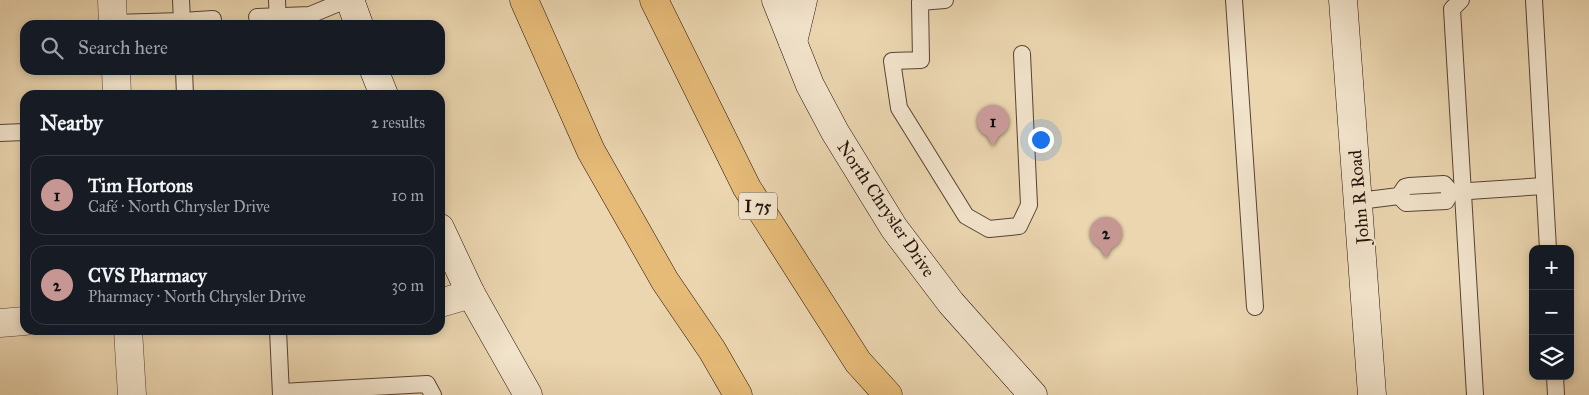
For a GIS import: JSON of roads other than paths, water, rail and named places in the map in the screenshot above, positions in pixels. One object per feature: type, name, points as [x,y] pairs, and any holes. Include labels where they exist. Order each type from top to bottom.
[{"type":"highway","points":[[524,0],[591,151],[665,281],[712,350],[738,395]]},
{"type":"highway","name":"I 75","points":[[654,0],[747,188],[858,362],[888,395]]},
{"type":"main road","points":[[348,0],[357,20]]},
{"type":"main road","name":"North Chrysler Drive","points":[[776,0],[810,85],[835,132],[894,228],[951,303],[1033,395]]},
{"type":"main road","points":[[793,42],[804,0]]},
{"type":"main road","name":"John R Road","points":[[1343,0],[1346,66],[1359,201],[1372,395]]},
{"type":"main road","points":[[116,75],[117,90]]},
{"type":"main road","points":[[376,75],[382,90]]},
{"type":"main road","points":[[445,239],[471,294],[528,395]]},
{"type":"main road","points":[[445,302],[471,294]]},
{"type":"main road","points":[[0,322],[20,321]]},
{"type":"main road","points":[[128,335],[132,395]]},
{"type":"lane","points":[[181,0],[182,20]]},
{"type":"lane","points":[[277,0],[278,20]]},
{"type":"lane","points":[[283,20],[310,15],[348,0]]},
{"type":"lane","points":[[945,0],[920,2],[921,60],[892,61],[899,108],[966,216],[989,229],[1019,226],[1029,205],[1022,54]]},
{"type":"lane","points":[[1234,0],[1255,307]]},
{"type":"lane","points":[[1461,0],[1452,9],[1457,191],[1475,395]]},
{"type":"lane","points":[[1534,0],[1548,245]]},
{"type":"lane","points":[[113,16],[152,20]]},
{"type":"lane","points":[[257,17],[273,20]]},
{"type":"lane","points":[[205,20],[213,19]]},
{"type":"lane","points":[[184,75],[185,90]]},
{"type":"lane","points":[[0,133],[20,132]]},
{"type":"lane","points":[[1359,201],[1399,196],[1406,203],[1446,201],[1457,191],[1544,186]]},
{"type":"lane","points":[[278,335],[281,393],[427,384],[433,395]]},
{"type":"lane","points":[[1555,380],[1556,395]]},
{"type":"place","name":"Tim Hortons","points":[[993,146]]},
{"type":"place","name":"CVS Pharmacy","points":[[1106,258]]}]
